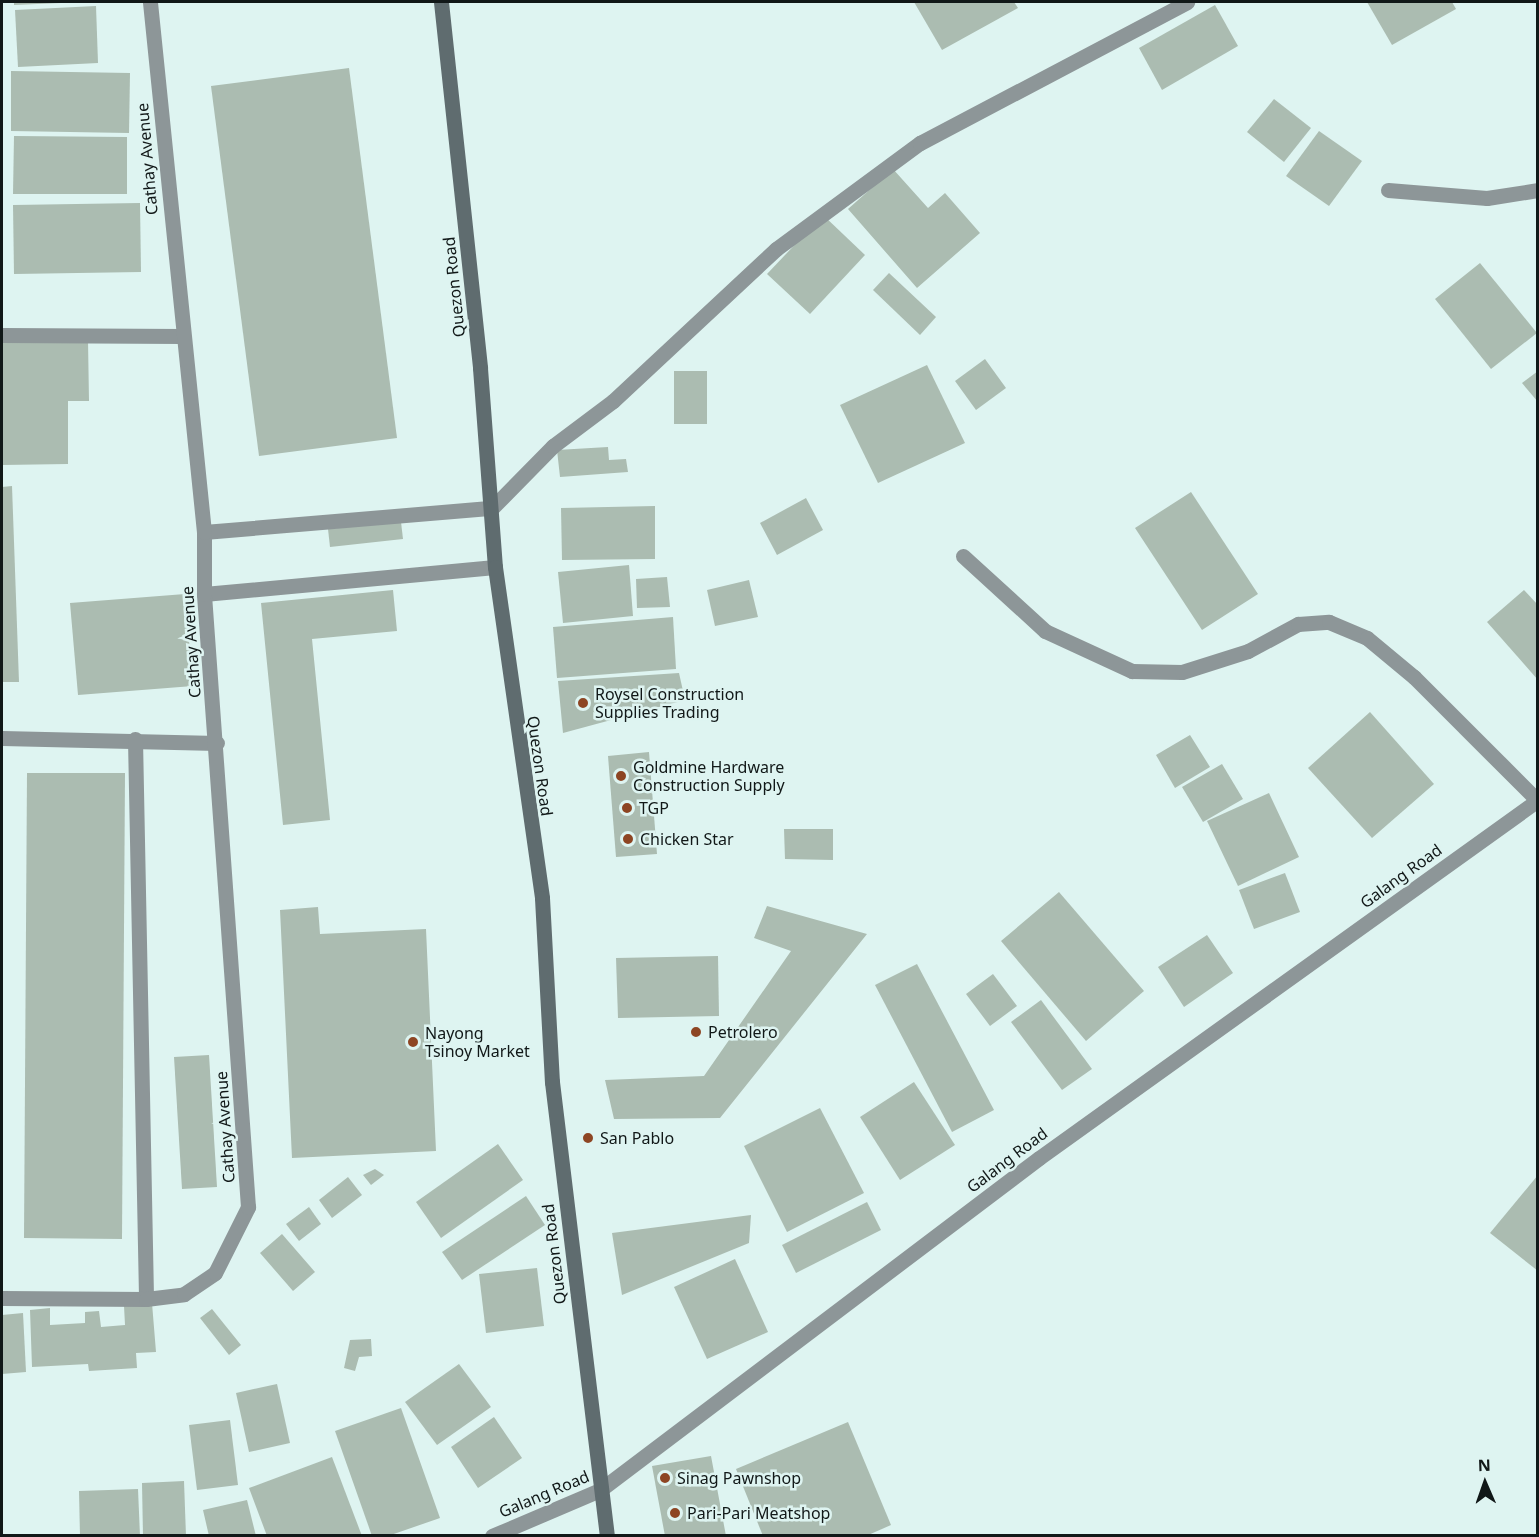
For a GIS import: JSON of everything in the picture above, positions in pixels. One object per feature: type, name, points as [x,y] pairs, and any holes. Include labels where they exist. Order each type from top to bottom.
[{"type":"main road","name":"Quezon Road","points":[[441,2],[492,508],[495,567],[542,898],[552,1082],[607,1536]]},
{"type":"street","name":"Cathay Avenue","points":[[146,1299],[184,1294],[214,1274],[249,1207],[217,743],[204,594],[204,532],[182,336],[150,2]]},
{"type":"street","points":[[204,532],[492,508],[553,446],[613,401],[776,249],[920,143],[1187,2]]},
{"type":"street","points":[[1388,190],[1486,198],[1538,190]]},
{"type":"street","points":[[2,335],[182,336]]},
{"type":"street","points":[[963,556],[1045,631],[1132,671],[1182,672],[1248,651],[1298,624],[1329,622],[1367,638],[1414,677],[1537,800]]},
{"type":"street","points":[[204,594],[495,567]]},
{"type":"street","points":[[2,738],[135,739],[217,743]]},
{"type":"street","points":[[2,1298],[146,1299],[135,739]]},
{"type":"street","name":"Galang Road","points":[[492,1536],[600,1490],[1039,1158],[1537,800]]},
{"type":"building","points":[[14,2],[60,2],[61,3],[14,5]]},
{"type":"building","points":[[914,2],[1014,2],[1018,8],[942,50]]},
{"type":"building","points":[[1367,2],[1452,2],[1456,9],[1392,45]]},
{"type":"building","points":[[1215,5],[1238,46],[1162,90],[1139,48]]},
{"type":"building","points":[[96,6],[98,63],[18,67],[15,10]]},
{"type":"building","points":[[349,68],[397,438],[259,456],[211,86]]},
{"type":"building","points":[[11,71],[130,73],[129,133],[11,131]]},
{"type":"building","points":[[1274,99],[1311,128],[1284,162],[1247,132]]},
{"type":"building","points":[[1319,131],[1362,161],[1329,206],[1286,176]]},
{"type":"building","points":[[14,136],[127,137],[127,194],[13,194]]},
{"type":"building","points":[[893,169],[928,208],[945,193],[980,233],[917,288],[848,209]]},
{"type":"building","points":[[140,203],[141,272],[14,274],[13,205]]},
{"type":"building","points":[[823,215],[865,255],[810,314],[767,274]]},
{"type":"building","points":[[1480,263],[1537,333],[1491,369],[1435,299]]},
{"type":"building","points":[[889,273],[936,317],[920,335],[873,290]]},
{"type":"building","points":[[88,340],[89,401],[68,401],[68,464],[2,465],[2,342]]},
{"type":"building","points":[[985,359],[1006,388],[976,410],[955,381]]},
{"type":"building","points":[[927,365],[965,443],[878,483],[840,405]]},
{"type":"building","points":[[674,371],[707,371],[707,424],[674,424]]},
{"type":"building","points":[[1538,371],[1538,402],[1522,383]]},
{"type":"building","points":[[608,447],[609,460],[626,459],[628,472],[560,477],[557,450]]},
{"type":"building","points":[[12,486],[19,682],[2,682],[2,487]]},
{"type":"building","points":[[1191,492],[1258,594],[1202,630],[1135,528]]},
{"type":"building","points":[[806,498],[823,530],[777,555],[760,523]]},
{"type":"building","points":[[655,506],[655,559],[562,560],[561,508]]},
{"type":"building","points":[[401,522],[403,539],[330,547],[328,529]]},
{"type":"building","points":[[629,565],[633,616],[563,623],[558,572]]},
{"type":"building","points":[[667,577],[670,607],[637,608],[636,579]]},
{"type":"building","points":[[749,580],[758,617],[715,626],[707,590]]},
{"type":"building","points":[[393,590],[397,631],[312,639],[330,820],[283,825],[261,603]]},
{"type":"building","points":[[1524,590],[1538,605],[1538,680],[1487,622]]},
{"type":"building","points":[[185,594],[193,686],[78,695],[70,603]]},
{"type":"building","points":[[673,617],[676,669],[557,678],[553,627]]},
{"type":"building","points":[[679,673],[685,700],[563,733],[558,681]]},
{"type":"building","points":[[1370,712],[1434,784],[1372,838],[1308,768]]},
{"type":"building","points":[[1190,735],[1210,767],[1175,788],[1156,755]]},
{"type":"building","points":[[649,752],[657,854],[616,857],[608,756]]},
{"type":"building","points":[[1222,764],[1243,799],[1203,822],[1182,787]]},
{"type":"building","points":[[27,773],[125,773],[122,1239],[24,1238]]},
{"type":"building","points":[[1269,793],[1299,857],[1238,886],[1207,821]]},
{"type":"building","points":[[784,829],[833,829],[833,860],[785,859]]},
{"type":"building","points":[[1285,873],[1300,912],[1254,929],[1239,890]]},
{"type":"building","points":[[1059,892],[1144,991],[1086,1041],[1001,941]]},
{"type":"building","points":[[767,906],[867,934],[720,1118],[614,1119],[605,1080],[704,1076],[791,951],[754,938]]},
{"type":"building","points":[[318,907],[320,934],[426,929],[436,1151],[292,1158],[280,910]]},
{"type":"building","points":[[1207,935],[1233,973],[1184,1007],[1158,967]]},
{"type":"building","points":[[718,956],[719,1016],[618,1018],[616,958]]},
{"type":"building","points":[[917,964],[994,1110],[952,1132],[875,985]]},
{"type":"building","points":[[993,974],[1017,1006],[990,1026],[966,994]]},
{"type":"building","points":[[1041,1000],[1092,1069],[1062,1090],[1011,1022]]},
{"type":"building","points":[[209,1055],[217,1187],[182,1189],[174,1057]]},
{"type":"building","points":[[914,1082],[955,1145],[900,1180],[860,1117]]},
{"type":"building","points":[[820,1108],[864,1193],[787,1232],[744,1146]]},
{"type":"building","points":[[498,1144],[523,1180],[441,1238],[416,1202]]},
{"type":"building","points":[[375,1169],[384,1175],[371,1185],[363,1175]]},
{"type":"building","points":[[1538,1175],[1538,1271],[1490,1233]]},
{"type":"building","points":[[348,1177],[362,1195],[332,1218],[319,1200]]},
{"type":"building","points":[[526,1196],[545,1225],[462,1280],[442,1252]]},
{"type":"building","points":[[867,1202],[881,1230],[796,1273],[782,1245]]},
{"type":"building","points":[[309,1207],[321,1224],[299,1241],[286,1224]]},
{"type":"building","points":[[751,1215],[749,1243],[622,1295],[612,1233]]},
{"type":"building","points":[[282,1234],[315,1272],[293,1291],[260,1253]]},
{"type":"building","points":[[735,1259],[768,1332],[707,1359],[674,1287]]},
{"type":"building","points":[[537,1268],[544,1326],[486,1333],[479,1274]]},
{"type":"building","points":[[152,1303],[156,1352],[136,1353],[137,1368],[89,1371],[88,1364],[32,1367],[30,1310],[50,1308],[50,1325],[85,1323],[85,1312],[99,1311],[101,1327],[125,1325],[124,1306]]},
{"type":"building","points":[[212,1309],[241,1345],[229,1355],[200,1318]]},
{"type":"building","points":[[23,1313],[26,1372],[2,1374],[2,1315]]},
{"type":"building","points":[[371,1339],[372,1356],[359,1357],[355,1371],[344,1368],[350,1340]]},
{"type":"building","points":[[459,1364],[491,1407],[437,1445],[405,1402]]},
{"type":"building","points":[[277,1384],[290,1443],[249,1452],[236,1393]]},
{"type":"building","points":[[401,1408],[440,1518],[388,1536],[372,1536],[335,1431]]},
{"type":"building","points":[[494,1417],[522,1458],[478,1488],[451,1447]]},
{"type":"building","points":[[230,1420],[238,1485],[197,1490],[189,1425]]},
{"type":"building","points":[[848,1422],[891,1525],[866,1536],[763,1536],[736,1469]]},
{"type":"building","points":[[711,1456],[726,1536],[665,1536],[652,1466]]},
{"type":"building","points":[[332,1457],[362,1536],[267,1536],[249,1488]]},
{"type":"building","points":[[184,1481],[186,1536],[143,1536],[142,1483]]},
{"type":"building","points":[[138,1489],[140,1536],[80,1536],[79,1491]]},
{"type":"building","points":[[247,1500],[256,1536],[209,1536],[203,1510]]},
{"type":"place","name":"Roysel Construction Supplies Trading","points":[[583,703]]},
{"type":"place","name":"Goldmine Hardware Construction Supply","points":[[621,776]]},
{"type":"place","name":"TGP","points":[[627,808]]},
{"type":"place","name":"Chicken Star","points":[[628,839]]},
{"type":"place","name":"Petrolero","points":[[696,1032]]},
{"type":"place","name":"Nayong Tsinoy Market","points":[[413,1042]]},
{"type":"place","name":"San Pablo","points":[[588,1138]]},
{"type":"place","name":"Sinag Pawnshop","points":[[665,1478]]},
{"type":"place","name":"Pari-Pari Meatshop","points":[[675,1513]]}]
